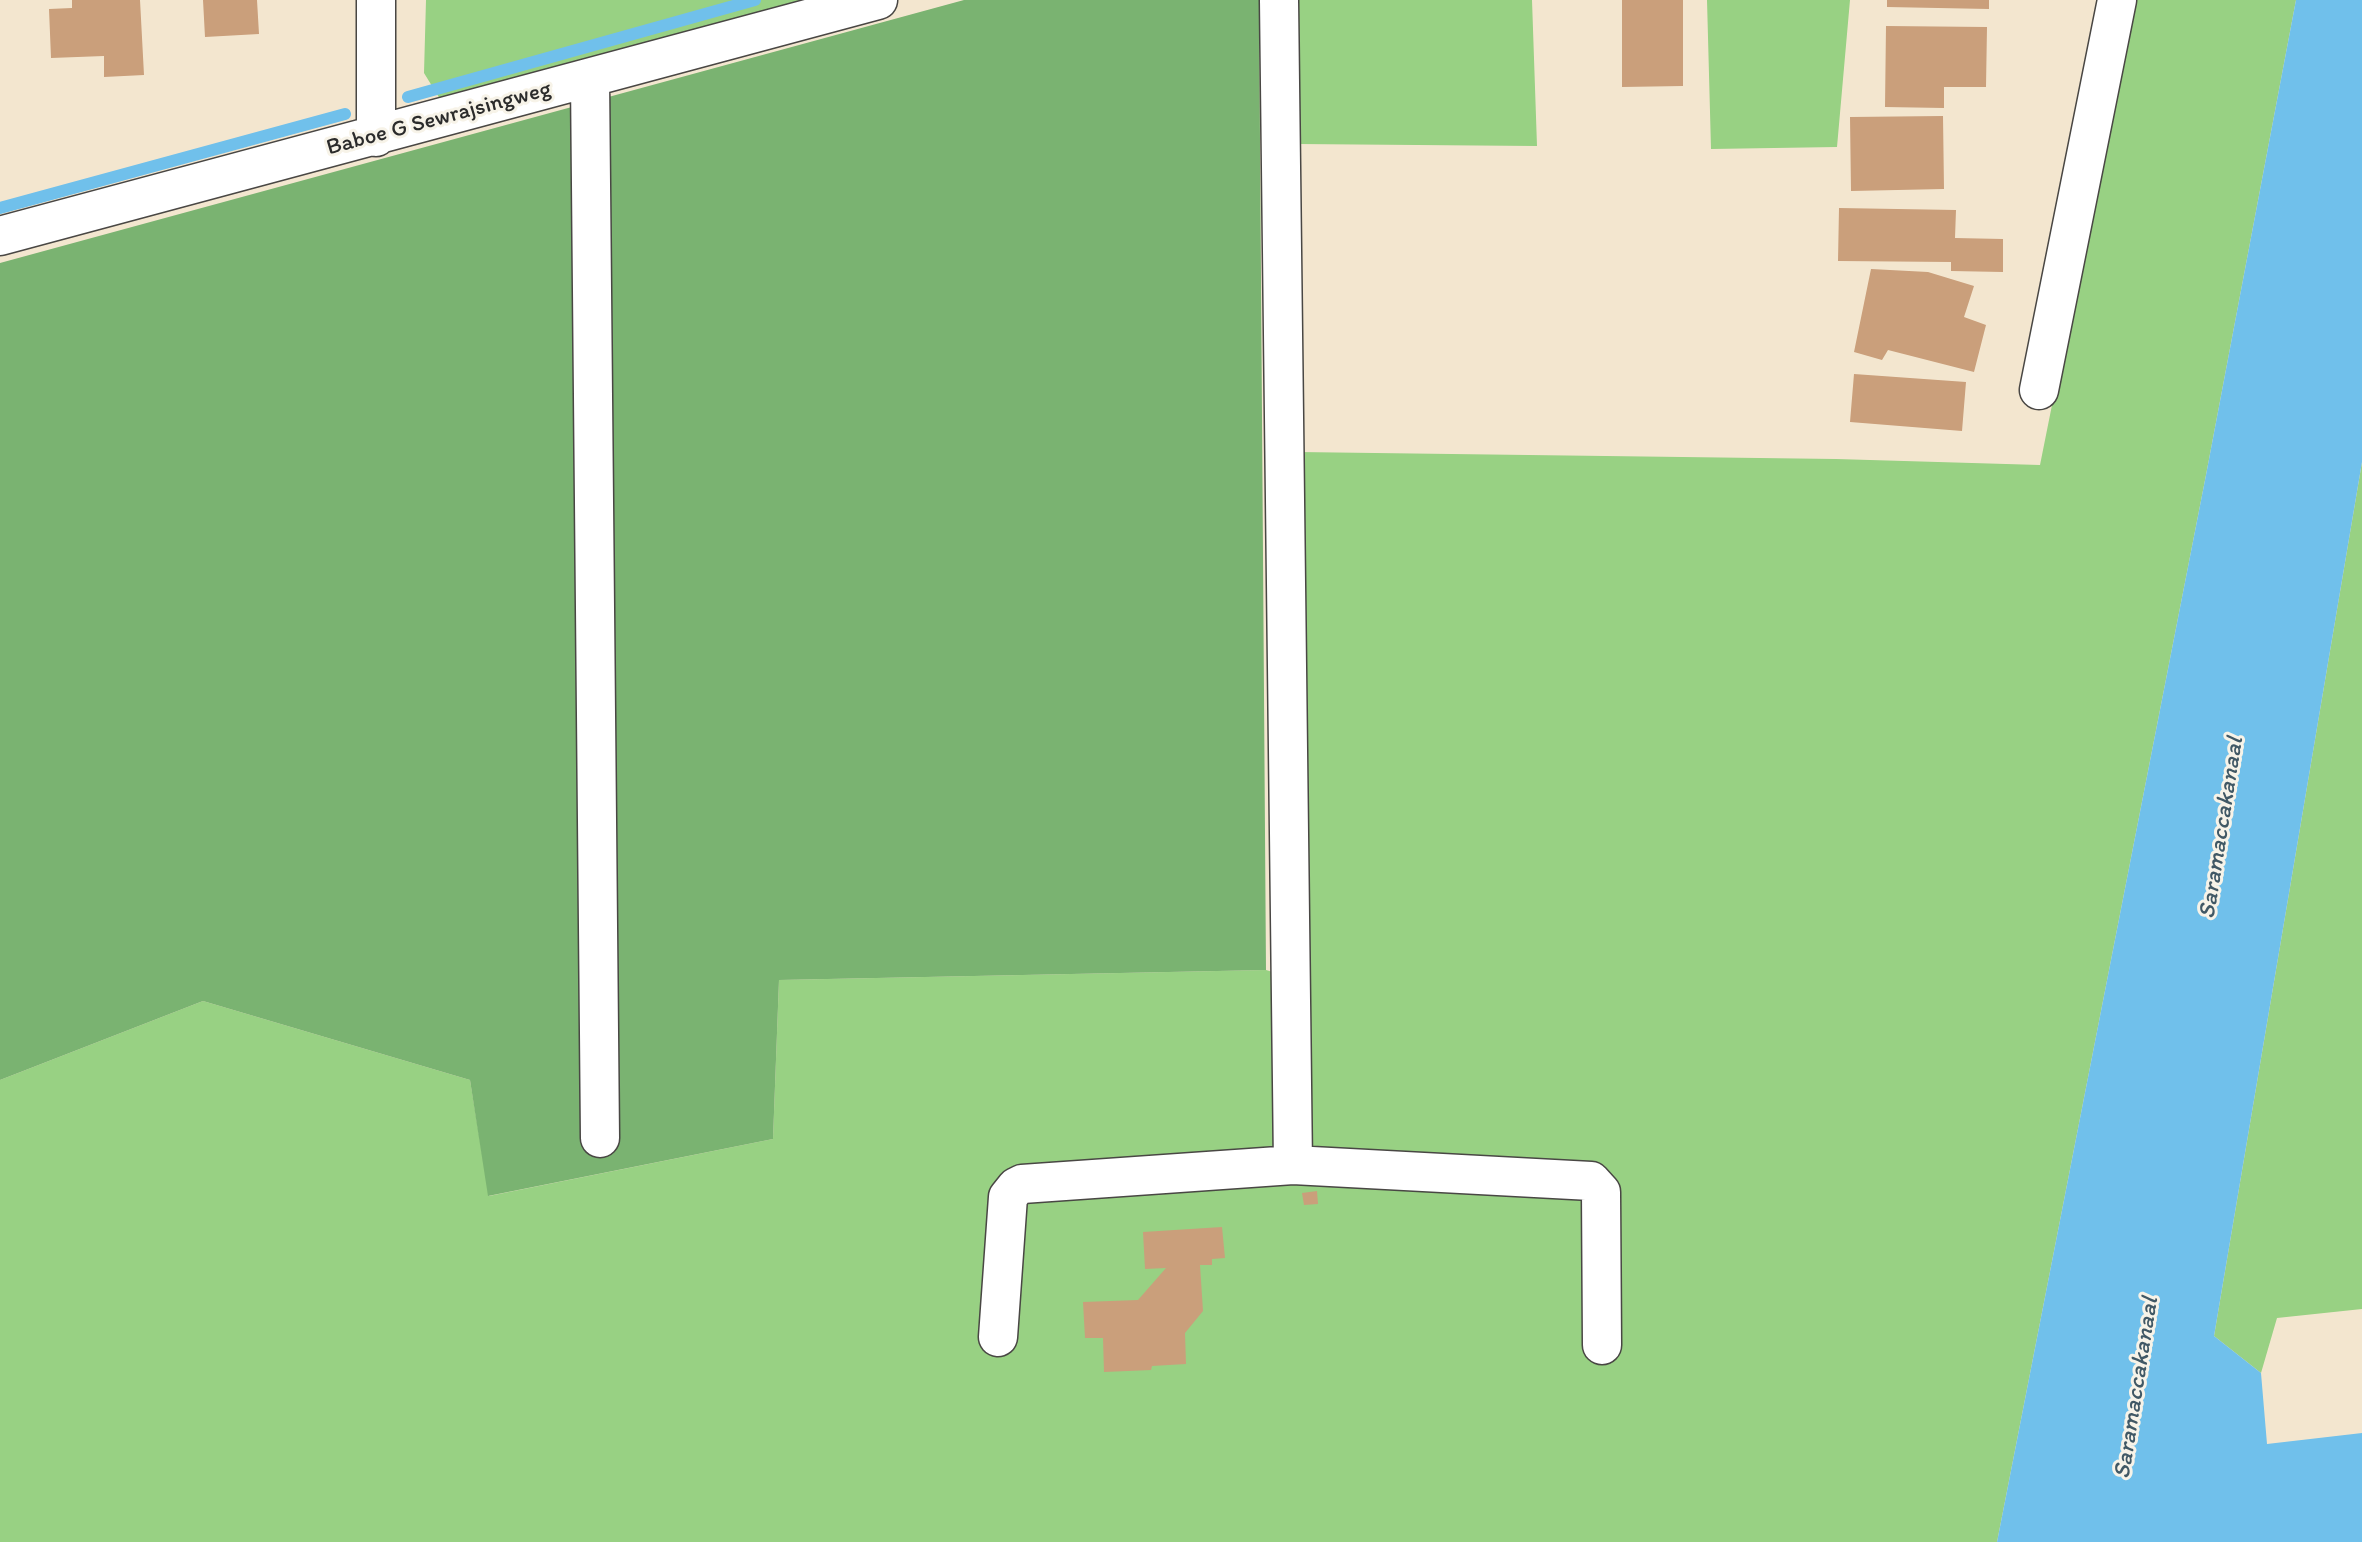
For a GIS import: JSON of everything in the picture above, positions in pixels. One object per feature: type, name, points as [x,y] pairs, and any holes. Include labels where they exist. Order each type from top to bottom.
[{"type":"street","points":[[376,0],[376,137]]},
{"type":"street","name":"Baboe G Sewrajsingweg","points":[[0,236],[878,0]]},
{"type":"street","points":[[1279,0],[1293,1166]]},
{"type":"street","points":[[2039,390],[2117,0]]},
{"type":"street","points":[[590,78],[600,1138]]},
{"type":"street","points":[[999,1337],[1008,1197],[1016,1187],[1022,1184],[1293,1166],[1591,1181],[1601,1192],[1602,1345]]},
{"type":"green space","points":[[426,0],[809,0],[443,104],[424,73]]},
{"type":"green space","points":[[964,0],[1259,0],[1266,970],[779,980],[773,1139],[488,1196],[470,1080],[203,1001],[0,1080],[0,263]]},
{"type":"green space","points":[[1294,0],[1532,0],[1537,146],[1297,144]]},
{"type":"green space","points":[[1707,0],[1850,0],[1837,147],[1711,149]]},
{"type":"green space","points":[[2133,0],[2296,0],[1997,1542],[0,1542],[0,1080],[203,1001],[470,1080],[489,1196],[773,1139],[779,980],[1266,970],[1303,981],[1298,452],[1836,459],[2040,465]]},
{"type":"green space","points":[[2362,462],[2362,1309],[2277,1318],[2261,1373],[2214,1336]]},
{"type":"water","name":"Saramaccakanaal","points":[[2296,0],[2362,0],[2362,462],[2214,1336],[2261,1373],[2267,1444],[2362,1433],[2362,1542],[1997,1542],[2206,475]]},
{"type":"building","points":[[72,0],[140,0],[144,75],[104,77],[104,56],[51,58],[49,9],[72,8]]},
{"type":"building","points":[[203,0],[257,0],[259,34],[205,37]]},
{"type":"building","points":[[1622,0],[1683,0],[1683,86],[1622,87]]},
{"type":"building","points":[[1887,0],[1989,0],[1989,9],[1887,7]]},
{"type":"building","points":[[1886,26],[1987,27],[1986,87],[1944,87],[1944,108],[1885,107]]},
{"type":"building","points":[[1943,116],[1944,189],[1851,191],[1850,117]]},
{"type":"building","points":[[1839,208],[1956,210],[1955,238],[2003,239],[2003,272],[1951,271],[1951,262],[1838,261]]},
{"type":"building","points":[[1871,269],[1928,272],[1974,286],[1964,317],[1986,325],[1974,372],[1888,350],[1882,360],[1854,352]]},
{"type":"building","points":[[1854,374],[1966,382],[1962,431],[1850,422]]},
{"type":"building","points":[[1317,1191],[1318,1204],[1304,1205],[1302,1193]]},
{"type":"building","points":[[1222,1227],[1225,1258],[1212,1259],[1212,1265],[1200,1265],[1203,1311],[1185,1333],[1186,1364],[1152,1366],[1151,1370],[1104,1372],[1103,1338],[1085,1338],[1083,1302],[1138,1300],[1166,1268],[1145,1269],[1143,1232]]},
{"type":"waterway","points":[[408,97],[755,0]]},
{"type":"waterway","points":[[0,208],[345,114]]}]
